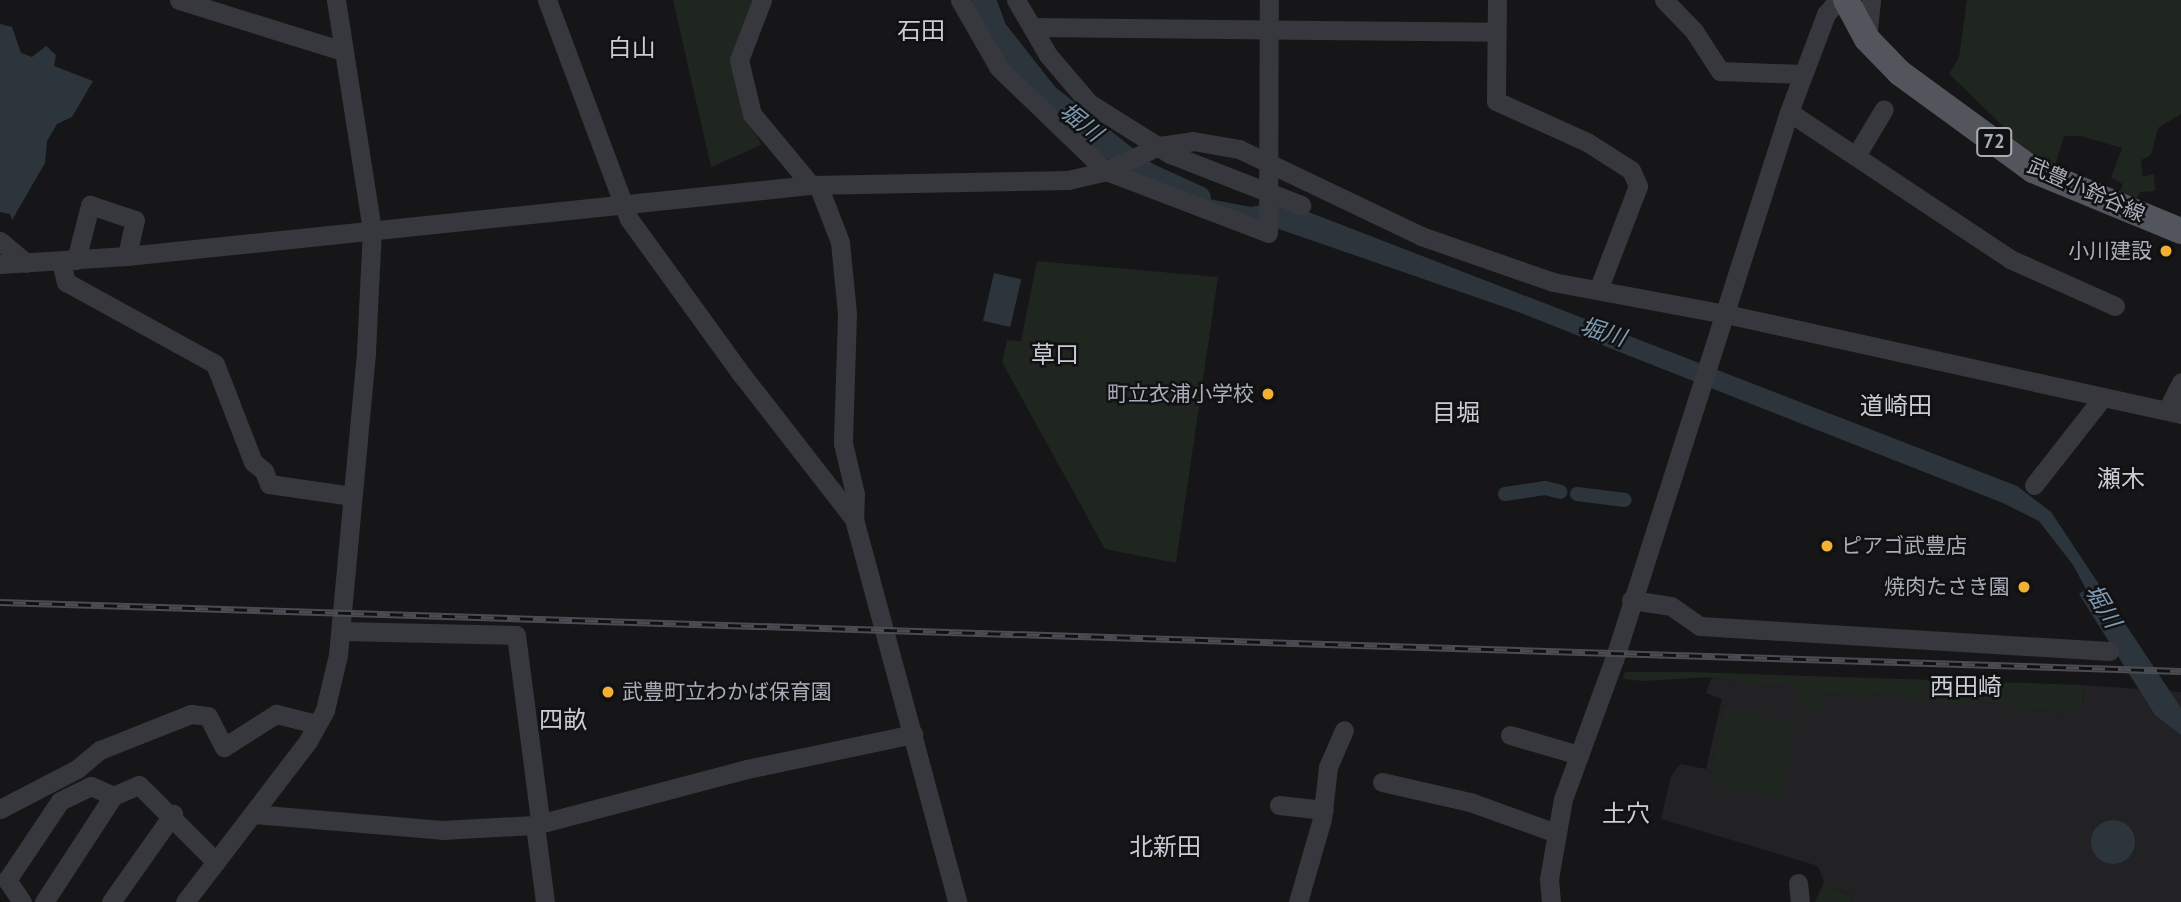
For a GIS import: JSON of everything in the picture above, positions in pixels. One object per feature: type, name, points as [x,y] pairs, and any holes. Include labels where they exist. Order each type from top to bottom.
[{"type":"main road","name":"武豊小鈴谷線","points":[[1846,0],[1867,39],[1900,73],[2033,170],[2181,231]]},
{"type":"street","points":[[178,0],[343,51]]},
{"type":"street","points":[[184,902],[253,814],[317,724],[332,685],[341,631],[372,230],[336,0]]},
{"type":"street","points":[[547,0],[620,203],[741,375],[854,519]]},
{"type":"street","points":[[762,0],[739,60],[752,114],[815,185],[840,242],[847,314],[843,443],[855,494],[854,519],[957,902]]},
{"type":"street","points":[[960,0],[999,68],[1106,171],[1268,233],[1266,189],[1269,162],[1269,0]]},
{"type":"street","points":[[1016,0],[1048,55],[1089,103],[1159,146],[1301,205]]},
{"type":"street","points":[[1497,0],[1496,101],[1587,142],[1631,170],[1638,186],[1598,290]]},
{"type":"street","points":[[1664,0],[1694,31],[1720,71],[1802,74]]},
{"type":"street","points":[[1551,902],[1549,879],[1556,833],[1579,755],[1711,360],[1802,74],[1826,14],[1838,0]]},
{"type":"street","points":[[1867,39],[1871,0]]},
{"type":"street","points":[[1032,27],[1496,32]]},
{"type":"street","points":[[1857,154],[1884,109]]},
{"type":"street","points":[[1789,112],[1857,154],[2010,259],[2116,306]]},
{"type":"street","points":[[0,264],[127,256],[620,203],[815,185],[1050,181],[1106,171],[1159,146],[1209,142],[1269,162],[1421,236],[1553,282],[1726,314],[2174,412],[2181,382]]},
{"type":"street","points":[[127,256],[135,220],[90,205],[69,260],[66,282],[215,364],[253,462],[264,471],[269,484],[352,496]]},
{"type":"street","points":[[0,241],[26,263]]},
{"type":"street","points":[[2034,485],[2103,397]]},
{"type":"street","points":[[1631,600],[1671,606],[1700,626],[2109,651]]},
{"type":"street","points":[[341,631],[516,635],[545,902]]},
{"type":"street","points":[[0,809],[77,769],[100,750],[191,714],[208,716],[224,747],[276,713],[317,724]]},
{"type":"street","points":[[1298,902],[1324,810],[1328,767],[1344,730]]},
{"type":"street","points":[[253,814],[442,830],[538,823],[913,734]]},
{"type":"street","points":[[1510,736],[1579,755]]},
{"type":"street","points":[[1382,782],[1469,802],[1556,833]]},
{"type":"street","points":[[44,902],[113,796],[139,785],[173,814],[216,862]]},
{"type":"street","points":[[22,902],[7,880],[60,801],[91,786],[113,796]]},
{"type":"street","points":[[1279,805],[1324,810]]},
{"type":"street","points":[[111,902],[173,814]]},
{"type":"shaded area","points":[[673,0],[754,0],[733,71],[761,145],[711,167]]},
{"type":"shaded area","points":[[1967,0],[2181,0],[2181,114],[2158,128],[2151,155],[2141,160],[2143,177],[2154,174],[2155,191],[2140,192],[2134,203],[2118,197],[2123,184],[2111,178],[2122,148],[2081,136],[2064,136],[2054,169],[1999,137],[2004,127],[1949,74],[1959,57]]},
{"type":"shaded area","points":[[1037,261],[1218,277],[1176,563],[1105,549],[1002,362],[1007,340],[1021,341]]},
{"type":"shaded area","points":[[1625,672],[2084,685],[2082,704],[2065,713],[1982,702],[1972,706],[1905,699],[1887,689],[1868,699],[1822,693],[1816,712],[1799,707],[1795,685],[1783,681],[1779,688],[1712,677],[1643,681],[1623,679]]},
{"type":"shaded area","points":[[1712,677],[1779,688],[1783,681],[1795,684],[1799,707],[1822,693],[1868,699],[1887,689],[2065,713],[2082,704],[2084,685],[2181,692],[2181,902],[1851,902],[1853,897],[1824,882],[1818,866],[1661,819],[1671,776],[1680,764],[1706,769],[1722,699],[1706,693]]},
{"type":"shaded area","points":[[1725,709],[1796,724],[1781,799],[1709,783]]},
{"type":"shaded area","points":[[1824,882],[1854,898],[1851,902],[1815,902]]},
{"type":"water","points":[[0,24],[12,27],[21,53],[32,57],[46,46],[56,55],[54,66],[93,81],[72,117],[57,124],[47,141],[45,163],[12,220],[10,214],[0,212]]},
{"type":"water","points":[[1172,192],[1251,207],[1280,201],[2017,486],[2051,512],[2181,708],[2181,735],[2155,715],[2079,594],[2086,589],[2073,565],[2039,521],[2003,503],[1513,310]]},
{"type":"water","points":[[994,273],[1021,279],[1010,327],[983,321]]},
{"type":"water","points":[[2113,820],[2129,826],[2135,842],[2129,858],[2113,864],[2097,858],[2091,842],[2097,826]]},
{"type":"waterway","name":"堀川","points":[[984,0],[995,30],[1047,96],[1146,174],[1199,198]]},
{"type":"waterway","points":[[1505,494],[1545,488],[1561,492]]},
{"type":"waterway","points":[[1577,494],[1625,500]]},
{"type":"railway","points":[[0,602],[2181,671]]},
{"type":"place","name":"小川建設","points":[[2166,251]]},
{"type":"place","name":"町立衣浦小学校","points":[[1268,394]]},
{"type":"place","name":"ピアゴ武豊店","points":[[1827,546]]},
{"type":"place","name":"焼肉たさき園","points":[[2024,587]]},
{"type":"place","name":"武豊町立わかば保育園","points":[[608,692]]},
{"type":"district","name":"石田","points":[[921,31]]},
{"type":"district","name":"白山","points":[[632,48]]},
{"type":"district","name":"草口","points":[[1055,355]]},
{"type":"district","name":"道崎田","points":[[1896,406]]},
{"type":"district","name":"目堀","points":[[1456,413]]},
{"type":"district","name":"瀬木","points":[[2121,479]]},
{"type":"district","name":"西田崎","points":[[1966,687]]},
{"type":"district","name":"四畝","points":[[563,720]]},
{"type":"district","name":"土穴","points":[[1626,814]]},
{"type":"district","name":"北新田","points":[[1165,847]]}]
